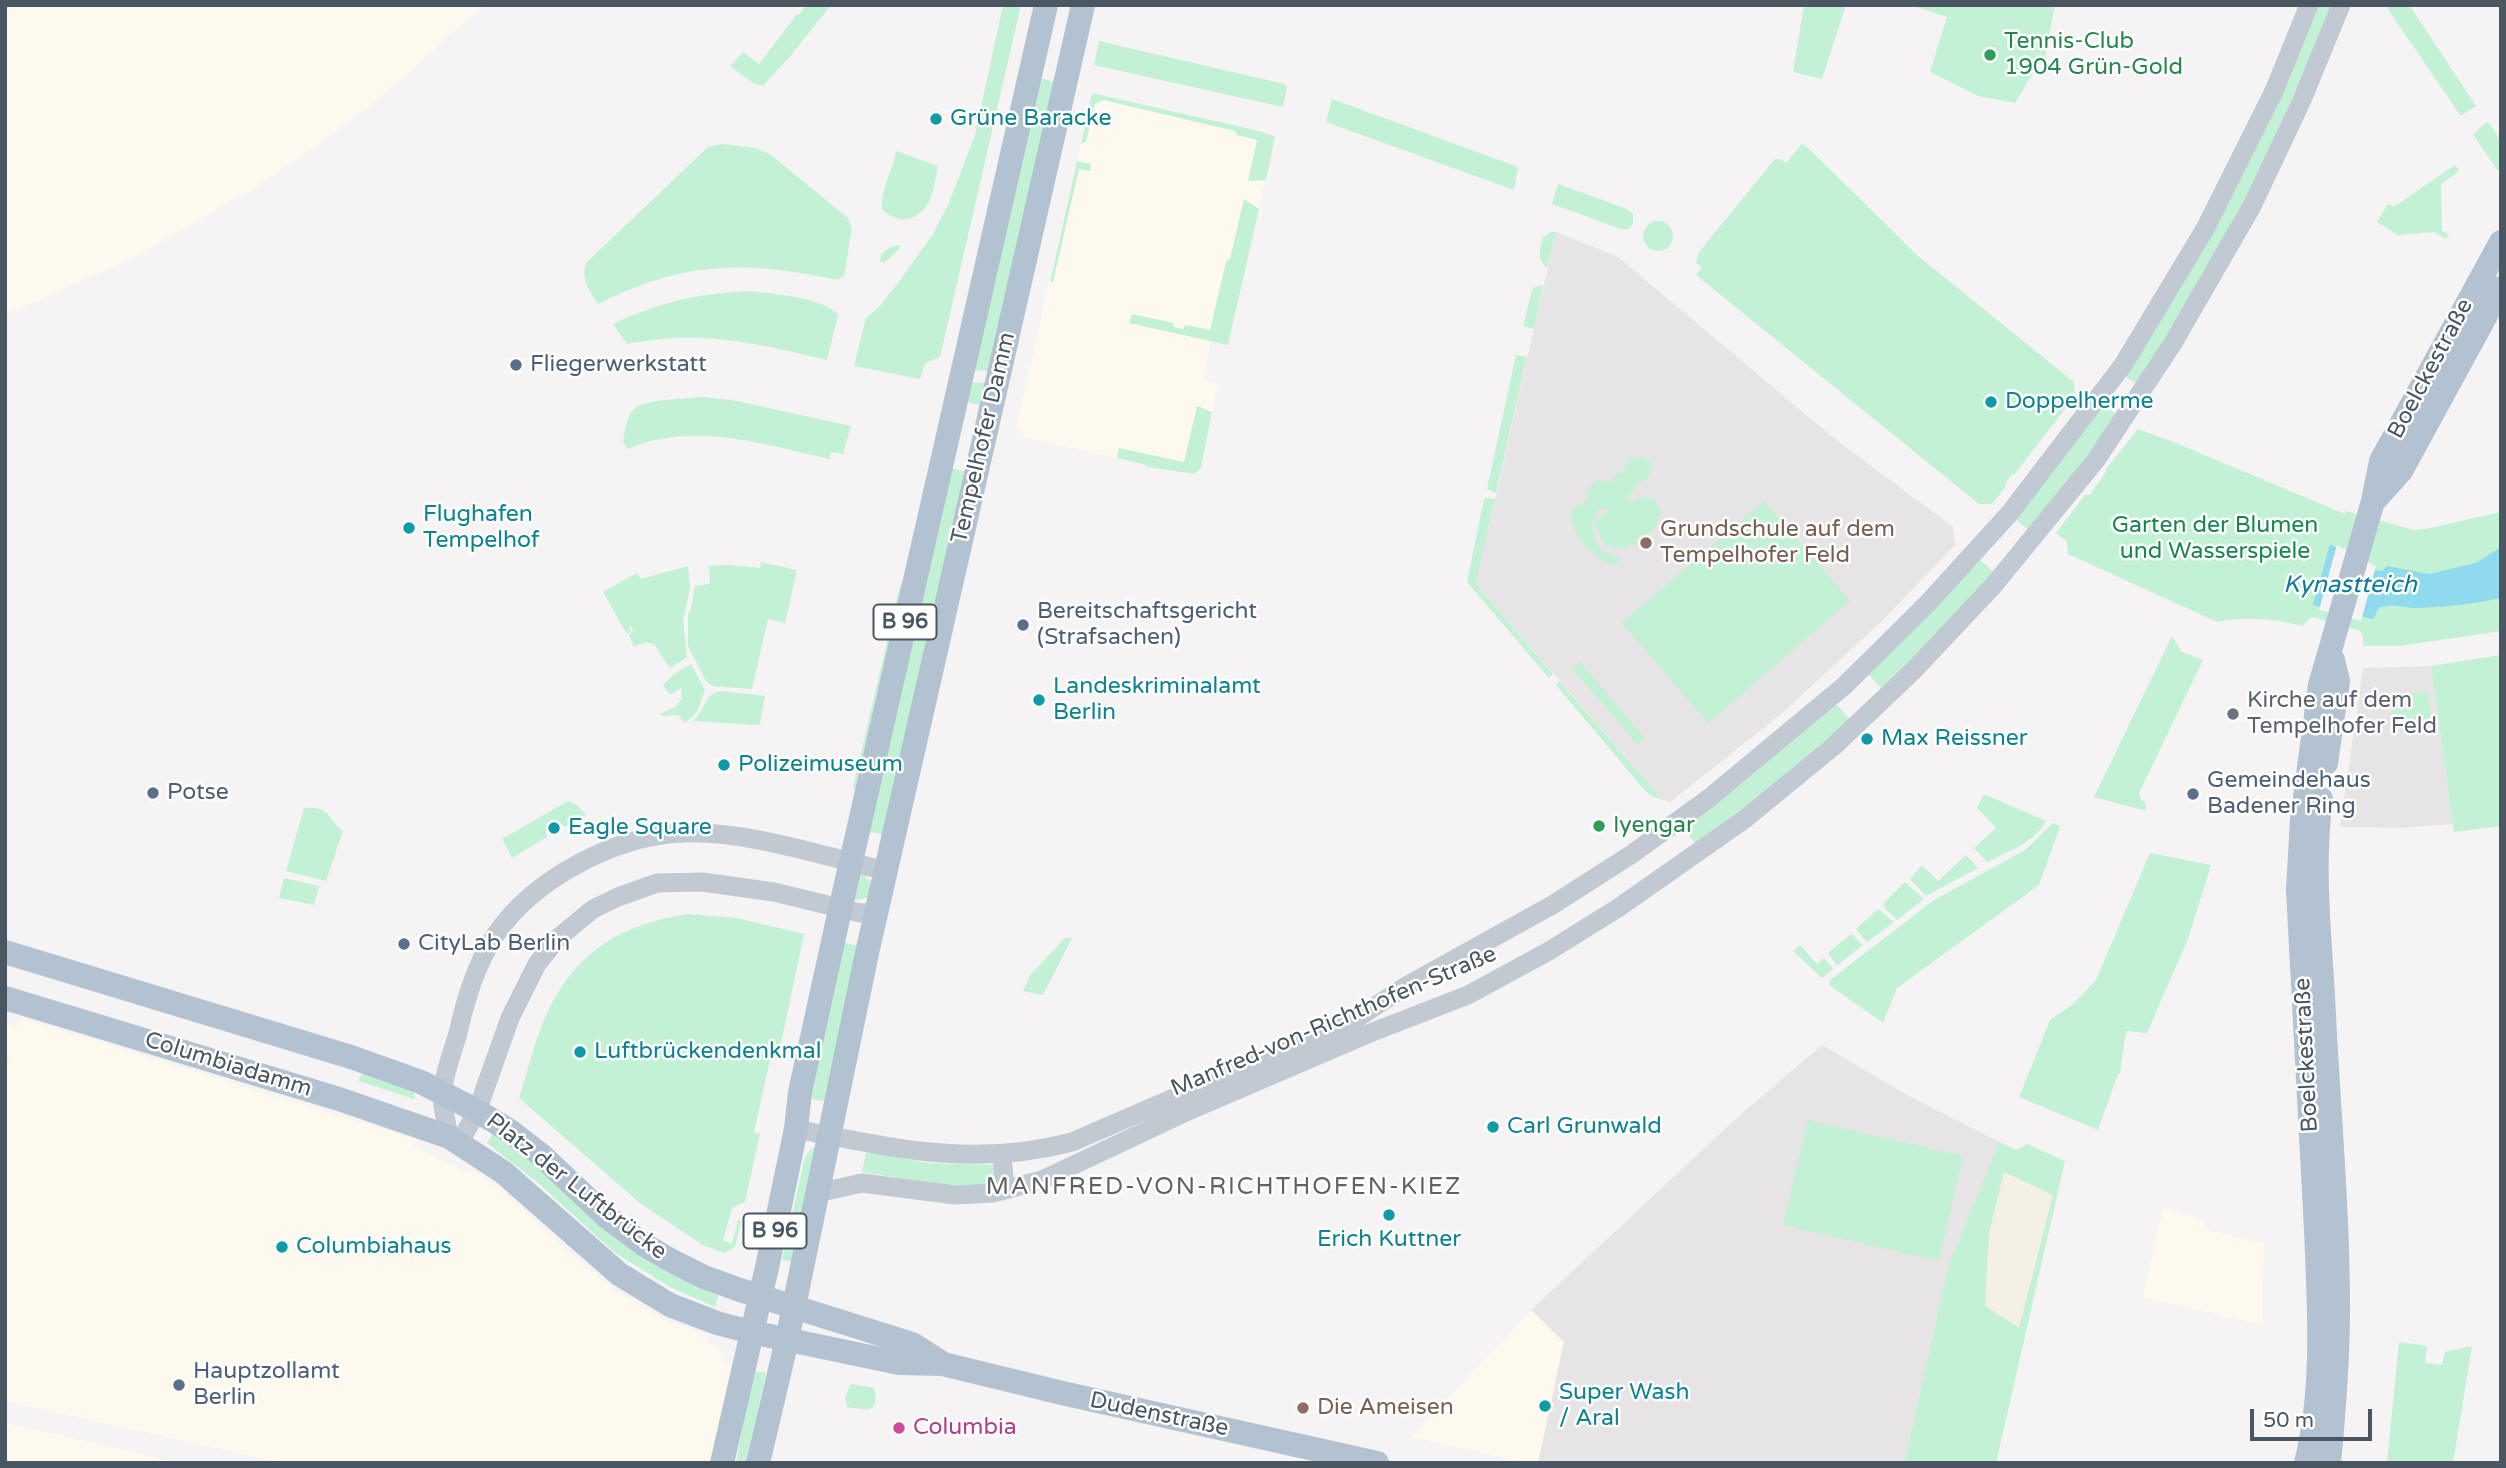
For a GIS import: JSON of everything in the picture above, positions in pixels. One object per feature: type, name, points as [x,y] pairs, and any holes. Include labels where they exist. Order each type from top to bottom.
[{"type":"main road","name":"Tempelhofer Damm","points":[[751,1332],[796,1129],[800,1092],[850,863],[1046,5]]},
{"type":"main road","name":"Tempelhofer Damm","points":[[787,1340],[876,912],[1083,5]]},
{"type":"main road","name":"Boelckestraße","points":[[2306,1463],[2315,1412],[2319,1316],[2299,855],[2319,693],[2381,461],[2501,242]]},
{"type":"main road","name":"Boelckestraße","points":[[2370,509],[2401,471],[2501,288]]},
{"type":"main road","name":"Boelckestraße","points":[[2329,1463],[2336,1390],[2339,1308],[2319,918],[2318,821],[2337,681],[2330,649]]},
{"type":"main road","name":"Columbiadamm","points":[[6,956],[351,1057],[442,1091]]},
{"type":"main road","name":"Columbiadamm","points":[[5,998],[339,1099],[454,1139]]},
{"type":"main road","name":"Platz der Luftbrücke","points":[[442,1091],[477,1111],[541,1155],[607,1217],[643,1244],[704,1277],[794,1307]]},
{"type":"main road","name":"Platz der Luftbrücke","points":[[454,1139],[503,1172],[620,1274],[670,1305],[717,1323],[787,1340]]},
{"type":"main road","name":"Dudenstraße","points":[[794,1307],[912,1344],[943,1364]]},
{"type":"main road","name":"B 96","points":[[722,1463],[751,1332]]},
{"type":"main road","name":"B 96","points":[[758,1463],[787,1340]]},
{"type":"main road","name":"Dudenstraße","points":[[787,1340],[899,1363],[943,1364],[1377,1463]]},
{"type":"street","name":"Manfred-von-Richthofen-Straße","points":[[828,1135],[920,1153],[1002,1155],[1041,1151],[1082,1139],[1354,1020],[1408,985],[1554,904],[1632,854],[1724,787],[1831,698],[1921,611],[1992,534],[2123,365],[2211,218],[2274,91],[2309,5]]},
{"type":"street","name":"Manfred-von-Richthofen-Straße","points":[[817,1193],[862,1183],[955,1195],[1005,1190],[1042,1180],[1199,1107],[1365,1035],[1445,1005],[1511,972],[1618,908],[1762,805],[1842,739],[1914,670],[1993,586],[2076,486],[2124,420],[2173,343],[2252,206],[2302,100],[2341,5]]},
{"type":"street","name":"Platz der Luftbrücke","points":[[454,1139],[442,1091],[467,997],[496,934],[529,897],[548,882],[584,862],[634,841],[667,834],[700,832],[740,836],[850,863]]},
{"type":"street","points":[[850,863],[886,871]]},
{"type":"street","name":"Platz der Luftbrücke","points":[[454,1139],[477,1111],[510,1018],[537,964],[558,938],[593,909],[657,883],[702,882],[774,892],[840,910]]},
{"type":"street","points":[[840,910],[860,914],[876,912]]},
{"type":"street","points":[[796,1129],[828,1135]]},
{"type":"street","points":[[1002,1155],[1005,1190]]},
{"type":"shaded area","points":[[5,5],[485,5],[378,99],[251,190],[134,257],[5,315]]},
{"type":"shaded area","points":[[1092,93],[1275,137],[1228,345],[1211,342],[1203,381],[1218,384],[1201,468],[1192,475],[1147,467],[1024,437],[1017,425]]},
{"type":"shaded area","name":"Grundschule auf dem Tempelhofer Feld","points":[[1556,232],[1618,257],[1830,435],[1953,527],[1955,545],[1882,621],[1780,715],[1670,802],[1663,800],[1476,584]]},
{"type":"shaded area","points":[[2431,666],[2453,824],[2397,828],[2340,827],[2363,668]]},
{"type":"shaded area","points":[[20,1018],[396,1133],[415,1140],[413,1146],[469,1173],[472,1169],[504,1192],[615,1290],[663,1319],[708,1335],[707,1342],[721,1350],[725,1363],[731,1365],[712,1463],[283,1463],[5,1401],[5,1074],[10,1057],[5,1053],[5,1028],[8,1024],[17,1027]]},
{"type":"shaded area","points":[[1822,1045],[1909,1096],[1999,1142],[1949,1264],[1904,1463],[1538,1463],[1564,1342],[1531,1310],[1740,1115]]},
{"type":"shaded area","points":[[2163,1208],[2203,1220],[2208,1230],[2263,1243],[2262,1325],[2143,1297]]},
{"type":"shaded area","points":[[1531,1310],[1564,1342],[1538,1463],[1412,1437]]},
{"type":"shaded area","points":[[5,1423],[77,1439],[179,1463],[5,1463]]},
{"type":"green space","points":[[806,5],[831,5],[763,86],[753,83],[730,66],[743,52],[759,64]]},
{"type":"green space","points":[[1003,5],[1021,5],[940,357],[925,363],[920,379],[854,366],[866,318],[879,307],[901,279],[933,234],[949,203],[975,135]]},
{"type":"green space","points":[[1804,5],[1846,5],[1822,79],[1793,72]]},
{"type":"green space","name":"Tennis-Club 1904 Grün-Gold","points":[[1910,5],[2055,5],[2044,64],[2035,63],[2033,73],[2015,103],[1978,96],[1930,72],[1947,17]]},
{"type":"green space","points":[[2317,5],[2335,5],[2228,237],[2137,384],[2126,377]]},
{"type":"green space","points":[[2385,5],[2409,5],[2476,106],[2460,115]]},
{"type":"green space","points":[[1099,41],[1284,84],[1287,87],[1283,107],[1094,65]]},
{"type":"green space","points":[[1039,78],[1056,82],[990,371],[972,370]]},
{"type":"green space","points":[[1092,93],[1275,137],[1266,180],[1248,181],[1257,140],[1237,135],[1235,131],[1103,100],[1095,104],[1086,142],[1081,144]]},
{"type":"green space","points":[[1332,99],[1518,167],[1514,190],[1326,122]]},
{"type":"green space","points":[[2487,122],[2500,144],[2498,171],[2473,134]]},
{"type":"green space","points":[[722,144],[756,148],[771,155],[848,218],[852,228],[844,276],[837,280],[773,269],[715,268],[658,279],[598,304],[585,280],[586,263],[708,147]]},
{"type":"green space","points":[[1802,144],[1918,256],[2074,382],[2075,396],[2014,475],[2012,474],[1992,504],[1979,504],[1696,275],[1702,267],[1696,263],[1699,252],[1775,159],[1786,163]]},
{"type":"green space","points":[[896,151],[938,166],[927,205],[911,218],[899,219],[882,209],[883,194]]},
{"type":"green space","points":[[1077,161],[1091,164],[1090,171],[1079,169],[1053,282],[1050,282]]},
{"type":"green space","points":[[2455,165],[2459,171],[2441,184],[2442,231],[2449,234],[2446,239],[2434,232],[2398,235],[2377,222],[2388,204],[2394,207]]},
{"type":"green space","points":[[1558,184],[1627,209],[1633,214],[1633,224],[1629,229],[1621,229],[1552,204]]},
{"type":"green space","points":[[1244,199],[1259,209],[1228,345],[1129,323],[1132,314],[1174,323],[1173,327],[1183,329],[1187,325],[1210,330]]},
{"type":"green space","points":[[1658,221],[1669,225],[1673,236],[1669,247],[1658,251],[1647,247],[1643,236],[1647,225]]},
{"type":"green space","points":[[1556,232],[1547,268],[1541,261],[1540,249],[1543,237]]},
{"type":"green space","points":[[900,245],[884,263],[880,261],[886,250]]},
{"type":"green space","points":[[1543,285],[1534,329],[1523,326],[1532,290]]},
{"type":"green space","points":[[750,291],[810,300],[838,315],[827,360],[776,348],[703,338],[627,344],[613,324],[680,300]]},
{"type":"green space","points":[[1516,355],[1527,357],[1496,493],[1487,489]]},
{"type":"green space","points":[[970,382],[988,383],[982,405],[965,402]]},
{"type":"green space","points":[[701,397],[732,400],[851,426],[843,454],[831,452],[829,459],[753,442],[703,436],[652,441],[627,449],[623,441],[634,409],[656,401]]},
{"type":"green space","points":[[2103,405],[2118,415],[2030,531],[2015,519]]},
{"type":"green space","points":[[1197,406],[1212,412],[1201,468],[1194,474],[1147,467],[1117,458],[1119,448],[1184,462]]},
{"type":"green space","name":"Garten der Blumen und Wasserspiele","points":[[2138,429],[2345,514],[2346,511],[2413,530],[2501,512],[2501,631],[2399,646],[2363,646],[2363,634],[2360,631],[2317,618],[2310,618],[2303,626],[2260,619],[2217,622],[2068,554],[2067,542],[2056,533],[2085,495],[2090,495],[2106,469]]},
{"type":"green space","points":[[1641,457],[1651,461],[1651,470],[1645,481],[1637,482],[1628,502],[1646,497],[1655,500],[1661,511],[1648,535],[1631,546],[1621,548],[1604,543],[1595,524],[1599,517],[1611,510],[1600,508],[1594,519],[1594,535],[1602,551],[1620,559],[1615,566],[1586,547],[1576,533],[1570,516],[1574,507],[1587,501],[1588,489],[1596,481],[1612,481],[1616,473],[1622,474],[1629,458]]},
{"type":"green space","points":[[950,468],[967,472],[884,835],[867,831]]},
{"type":"green space","points":[[1486,498],[1495,499],[1476,584],[1553,674],[1549,678],[1467,582]]},
{"type":"green space","points":[[1764,501],[1850,601],[1708,723],[1622,623]]},
{"type":"green space","points":[[1979,559],[1995,573],[1883,690],[1868,674]]},
{"type":"green space","points":[[761,562],[797,570],[785,623],[768,619],[752,689],[712,686],[706,681],[688,646],[688,613],[695,586],[710,584],[709,566],[760,568]]},
{"type":"green space","points":[[688,566],[690,588],[683,621],[687,657],[670,668],[654,644],[645,642],[634,647],[629,635],[633,632],[631,626],[631,632],[627,634],[603,592],[637,573],[641,579]]},
{"type":"green space","points":[[902,586],[855,790],[853,787]]},
{"type":"green space","points":[[2172,636],[2182,652],[2203,660],[2139,793],[2141,800],[2146,803],[2146,811],[2094,797]]},
{"type":"green space","points":[[2501,655],[2501,826],[2454,832],[2431,666]]},
{"type":"green space","points":[[1580,662],[1645,738],[1637,744],[1572,668]]},
{"type":"green space","points":[[691,664],[705,690],[697,712],[685,723],[678,715],[660,714],[675,707],[682,699],[681,688],[670,695],[663,685],[674,674]]},
{"type":"green space","points":[[1559,681],[1663,800],[1651,796],[1641,786],[1556,685]]},
{"type":"green space","points":[[721,691],[765,696],[760,724],[693,721],[708,698]]},
{"type":"green space","points":[[2428,692],[2431,721],[2417,732],[2399,730],[2392,712],[2399,694]]},
{"type":"green space","points":[[1836,704],[1851,720],[1776,784],[1696,845],[1684,828]]},
{"type":"green space","points":[[1984,794],[2046,821],[2028,841],[1987,862],[1974,848],[1996,828],[1977,808]]},
{"type":"green space","points":[[568,801],[577,805],[586,815],[565,827],[556,821],[546,827],[547,837],[512,858],[502,839]]},
{"type":"green space","points":[[304,808],[324,811],[343,831],[326,881],[286,871]]},
{"type":"green space","points":[[2053,823],[2060,826],[2039,885],[1897,988],[1883,1023],[1829,985],[1830,980],[1934,900],[2025,850]]},
{"type":"green space","points":[[2150,853],[2211,865],[2188,939],[2147,1033],[2126,1031],[2120,1074],[2098,1130],[2019,1097],[2050,1020],[2072,1005],[2096,980]]},
{"type":"green space","points":[[1966,855],[1978,868],[1926,896],[1910,879],[1922,865],[1938,881]]},
{"type":"green space","points":[[859,874],[872,883],[867,898],[853,900]]},
{"type":"green space","points":[[284,878],[319,886],[314,905],[279,898]]},
{"type":"green space","points":[[1905,882],[1924,899],[1897,920],[1884,907],[1884,903]]},
{"type":"green space","points":[[1878,909],[1894,922],[1867,942],[1856,929]]},
{"type":"green space","points":[[688,914],[737,918],[804,934],[780,1048],[773,1046],[754,1132],[760,1134],[745,1202],[732,1208],[723,1241],[732,1243],[738,1220],[741,1221],[735,1247],[724,1253],[703,1245],[640,1203],[519,1098],[543,1021],[573,972],[604,943],[623,933]]},
{"type":"green space","points":[[1851,934],[1863,945],[1837,966],[1828,953]]},
{"type":"green space","points":[[1065,938],[1072,938],[1043,995],[1023,991],[1030,975]]},
{"type":"green space","points":[[842,942],[859,946],[827,1102],[809,1098]]},
{"type":"green space","points":[[1800,945],[1817,964],[1824,958],[1833,969],[1822,978],[1793,951]]},
{"type":"green space","points":[[367,1072],[415,1089],[414,1099],[359,1081],[360,1076]]},
{"type":"green space","points":[[1808,1120],[1963,1156],[1939,1261],[1783,1225]]},
{"type":"green space","points":[[493,1133],[635,1252],[665,1271],[718,1295],[715,1307],[670,1287],[614,1252],[537,1182],[487,1143]]},
{"type":"green space","points":[[1999,1142],[2016,1150],[2027,1144],[2065,1161],[1996,1463],[1904,1463],[1949,1264]]},
{"type":"green space","points":[[814,1147],[794,1262],[782,1260],[804,1161]]},
{"type":"green space","points":[[866,1152],[929,1163],[994,1165],[995,1184],[956,1187],[862,1172]]},
{"type":"green space","points":[[2399,1342],[2427,1346],[2425,1363],[2442,1365],[2445,1352],[2472,1346],[2453,1463],[2387,1463]]},
{"type":"green space","points":[[753,1371],[766,1373],[746,1463],[736,1463]]},
{"type":"green space","points":[[851,1384],[874,1388],[874,1406],[868,1410],[847,1407],[845,1397]]},
{"type":"sand","points":[[2004,1172],[2053,1195],[2019,1328],[1985,1306],[1989,1233]]},
{"type":"water","name":"Kynastteich","points":[[2330,544],[2375,570],[2382,571],[2387,566],[2429,574],[2476,563],[2501,547],[2501,598],[2438,607],[2384,607],[2379,608],[2373,619],[2313,605]]},
{"type":"pier","points":[[2337,545],[2376,566],[2361,621],[2319,610]]},
{"type":"place","name":"Tennis-Club 1904 Grün-Gold","points":[[1990,55]]},
{"type":"place","name":"Grüne Baracke","points":[[936,119]]},
{"type":"place","name":"Fliegerwerkstatt","points":[[516,365]]},
{"type":"place","name":"Doppelherme","points":[[1991,402]]},
{"type":"place","name":"Flughafen Tempelhof","points":[[409,528]]},
{"type":"place","name":"Grundschule auf dem Tempelhofer Feld","points":[[1646,543]]},
{"type":"place","name":"Bereitschaftsgericht (Strafsachen)","points":[[1023,625]]},
{"type":"place","name":"Landeskriminalamt Berlin","points":[[1039,700]]},
{"type":"place","name":"Kirche auf dem Tempelhofer Feld","points":[[2233,714]]},
{"type":"place","name":"Max Reissner","points":[[1867,739]]},
{"type":"place","name":"Polizeimuseum","points":[[724,765]]},
{"type":"place","name":"Potse","points":[[153,793]]},
{"type":"place","name":"Gemeindehaus Badener Ring","points":[[2193,794]]},
{"type":"place","name":"Iyengar","points":[[1599,826]]},
{"type":"place","name":"Eagle Square","points":[[554,828]]},
{"type":"place","name":"CityLab Berlin","points":[[404,944]]},
{"type":"place","name":"Luftbrückendenkmal","points":[[580,1052]]},
{"type":"place","name":"Carl Grunwald","points":[[1493,1127]]},
{"type":"place","name":"Erich Kuttner","points":[[1389,1215]]},
{"type":"place","name":"Columbiahaus","points":[[282,1247]]},
{"type":"place","name":"Hauptzollamt Berlin","points":[[179,1385]]},
{"type":"place","name":"Super Wash / Aral","points":[[1545,1406]]},
{"type":"place","name":"Die Ameisen","points":[[1303,1408]]},
{"type":"place","name":"Columbia","points":[[899,1428]]},
{"type":"district","name":"MANFRED-VON-RICHTHOFEN-KIEZ","points":[[1224,1188]]}]
